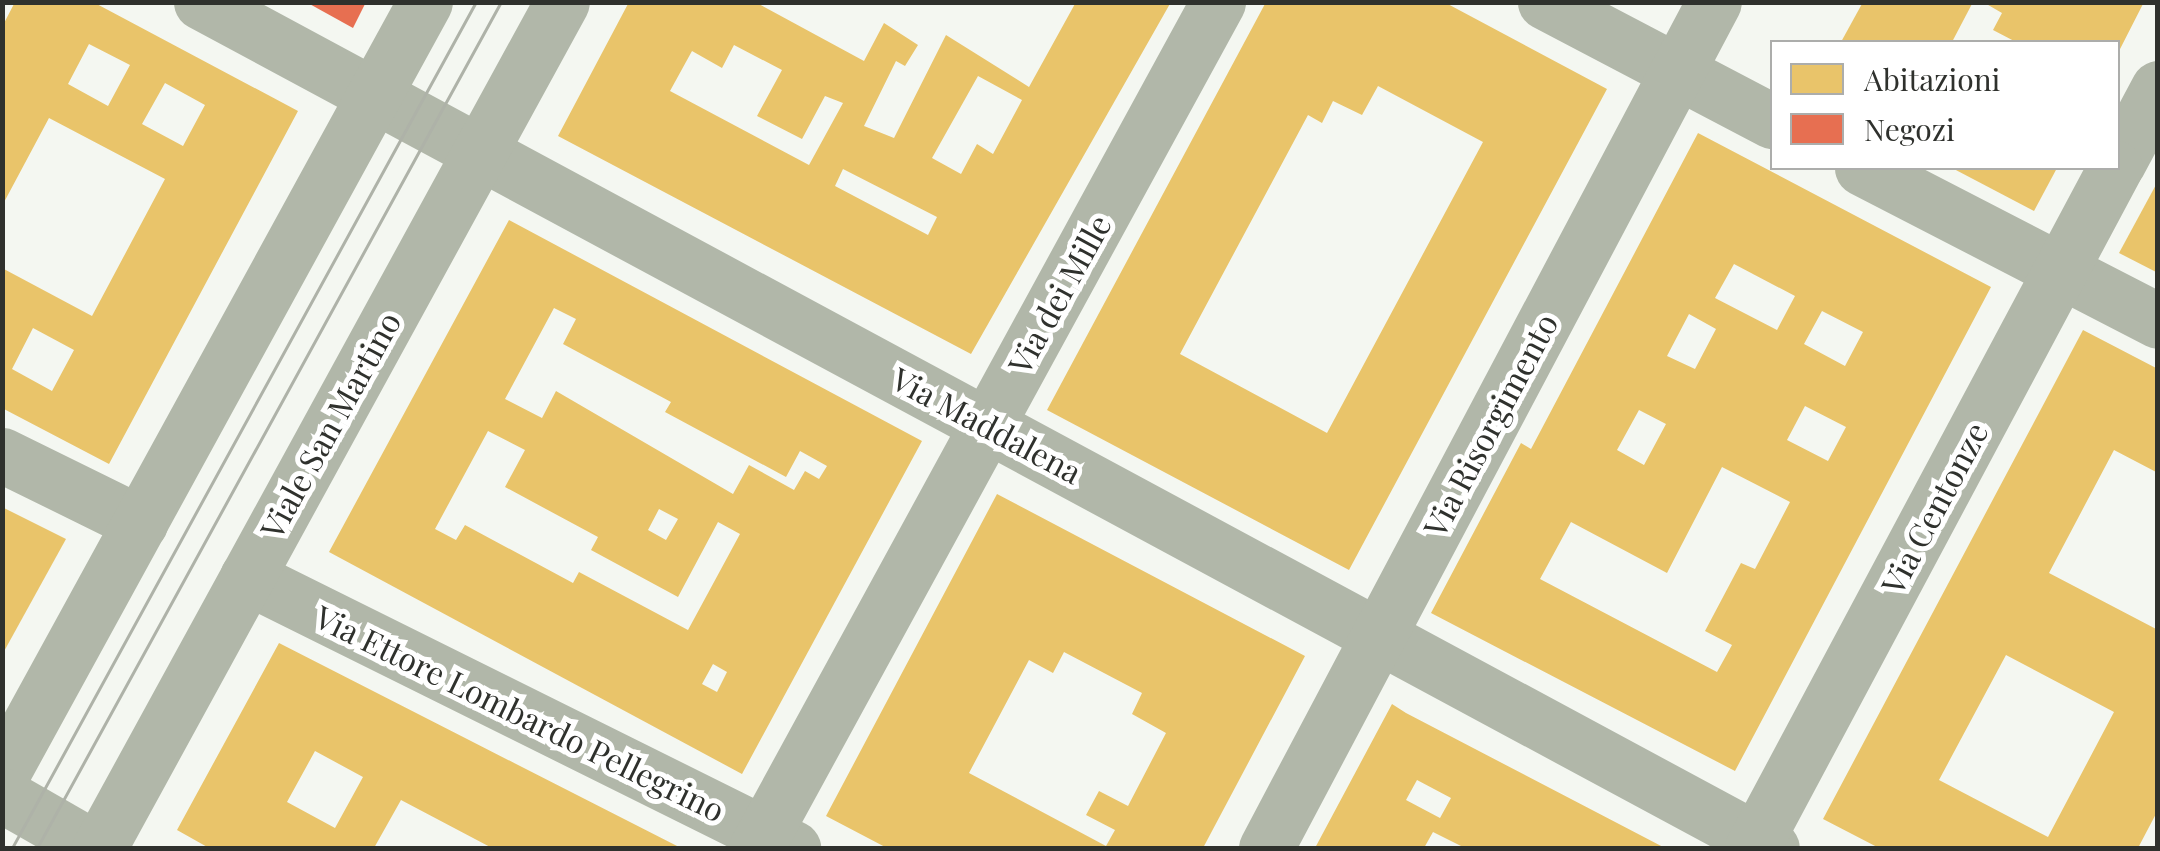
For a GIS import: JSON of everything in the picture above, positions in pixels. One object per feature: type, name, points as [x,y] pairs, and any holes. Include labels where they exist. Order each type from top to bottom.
[{"type":"street","name":"Via Maddalena","points":[[202,2],[1760,846]]},
{"type":"street","points":[[2,774],[425,2]]},
{"type":"street","name":"Viale San Martino","points":[[97,848],[562,2]]},
{"type":"street","name":"Via dei Mille","points":[[771,844],[988,425],[1218,2]]},
{"type":"street","points":[[1546,2],[1770,120]]},
{"type":"street","name":"Via Risorgimento","points":[[1266,848],[1714,2]]},
{"type":"street","name":"Via Centonze","points":[[2120,158],[2158,88]]},
{"type":"street","points":[[1866,170],[2158,321]]},
{"type":"street","name":"Via Centonze","points":[[1760,846],[2113,170]]},
{"type":"street","points":[[2,455],[140,524]]},
{"type":"street","name":"Via Ettore Lombardo Pellegrino","points":[[247,577],[771,844]]},
{"type":"street","points":[[2,795],[97,848]]},
{"type":"building: Abitazioni","points":[[15,2],[93,2],[298,111],[109,464],[2,408],[2,268],[92,316],[165,179],[49,118],[2,206],[2,27]],"holes":[[[89,44],[130,65],[108,106],[68,84]],[[165,83],[205,105],[183,146],[142,124]],[[33,328],[74,350],[52,391],[12,369]]]},
{"type":"building: Abitazioni","points":[[629,2],[755,2],[864,61],[884,23],[918,45],[905,66],[896,61],[864,126],[894,138],[946,35],[1029,87],[1076,2],[1171,2],[971,354],[558,136]],"holes":[[[734,45],[782,70],[757,116],[802,139],[825,96],[843,103],[809,165],[670,91],[692,51],[722,68]],[[978,76],[1022,100],[993,154],[977,144],[961,174],[932,158]],[[843,169],[937,217],[928,235],[835,186]]]},
{"type":"building: Abitazioni","points":[[1266,2],[1444,2],[1607,89],[1349,570],[1047,410]],"holes":[[[1378,86],[1483,142],[1327,433],[1180,354],[1308,115],[1322,123],[1333,101],[1362,115]]]},
{"type":"building: Abitazioni","points":[[1863,2],[1973,2],[1953,40],[1842,40]]},
{"type":"building: Abitazioni","points":[[1983,2],[2144,2],[2120,49],[2120,40],[2012,40],[1993,30],[2002,13]]},
{"type":"building: Abitazioni","points":[[1698,133],[1991,287],[1735,771],[1431,613],[1521,443],[1531,449]],"holes":[[[1734,264],[1795,296],[1777,330],[1715,298]],[[1822,311],[1863,332],[1845,366],[1804,344]],[[1689,314],[1716,329],[1695,369],[1667,356]],[[1805,406],[1846,427],[1828,461],[1787,440]],[[1639,410],[1666,424],[1644,465],[1617,450]],[[1722,467],[1790,502],[1755,569],[1741,563],[1705,631],[1732,645],[1717,672],[1540,579],[1571,522],[1667,573]]]},
{"type":"building: Abitazioni","points":[[1956,170],[2056,170],[2034,211]]},
{"type":"building: Abitazioni","points":[[2158,181],[2158,273],[2119,253]]},
{"type":"building: Abitazioni","points":[[509,220],[922,441],[742,774],[329,552]],"holes":[[[554,308],[576,319],[563,344],[671,402],[665,412],[786,477],[800,451],[827,466],[819,479],[805,471],[794,490],[749,465],[733,494],[556,391],[542,418],[505,399]],[[488,431],[525,450],[505,487],[598,537],[591,550],[678,597],[718,522],[740,534],[688,630],[579,572],[573,583],[465,525],[456,540],[435,529]],[[659,509],[678,519],[666,540],[648,530]],[[713,664],[727,672],[717,692],[702,684]]]},
{"type":"building: Abitazioni","points":[[2083,330],[2158,369],[2158,473],[2114,450],[2049,573],[2158,630],[2158,810],[2138,848],[1879,848],[1823,819]],"holes":[[[2006,655],[2114,712],[2048,837],[1939,780]]]},
{"type":"building: Abitazioni","points":[[997,494],[1305,656],[1203,848],[887,848],[826,816]],"holes":[[[1064,652],[1142,693],[1132,714],[1166,733],[1128,806],[1099,791],[1086,815],[1115,830],[1106,846],[969,773],[1029,660],[1053,673]]]},
{"type":"building: Abitazioni","points":[[2,507],[66,539],[2,655]]},
{"type":"building: Abitazioni","points":[[279,643],[681,848],[492,848],[401,800],[374,848],[209,848],[177,830]],"holes":[[[315,751],[363,777],[335,828],[287,802]]]},
{"type":"building: Abitazioni","points":[[1392,704],[1665,848],[1465,848],[1433,832],[1424,848],[1315,848]],"holes":[[[1417,780],[1451,798],[1440,818],[1406,800]]]},
{"type":"building: Negozi","points":[[306,2],[366,2],[353,28]]},
{"type":"tram line","points":[[12,848],[476,2]]},
{"type":"tram line","points":[[37,848],[501,2]]}]
